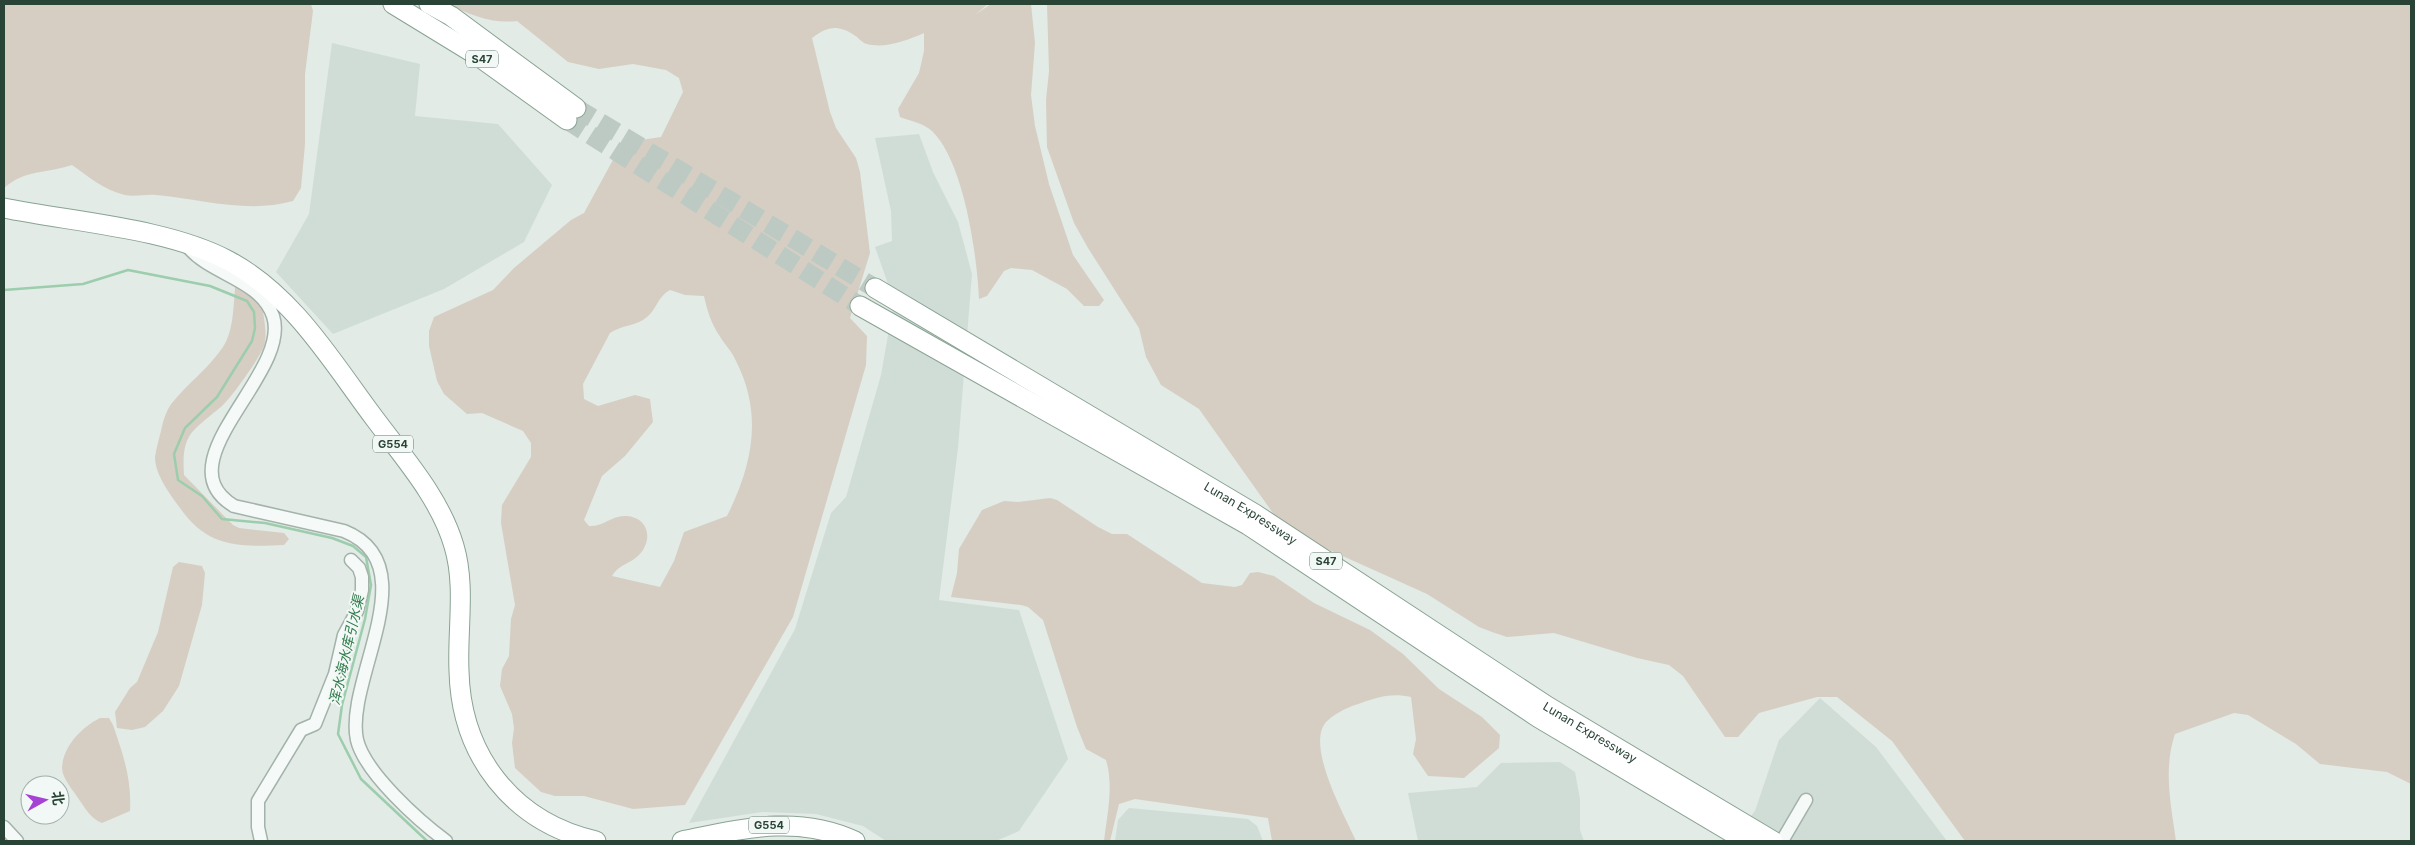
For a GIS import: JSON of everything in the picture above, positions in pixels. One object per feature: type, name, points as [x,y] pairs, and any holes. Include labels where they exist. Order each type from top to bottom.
[{"type":"highway","name":"S47","points":[[393,4],[571,114],[451,16],[429,4]]},
{"type":"highway","name":"G554","points":[[4,208],[125,230],[185,244],[217,255],[235,264],[261,282],[286,304],[316,339],[412,468],[442,518],[457,559],[460,693],[468,730],[477,750],[500,784],[526,809],[556,827],[596,841]]},
{"type":"highway","name":"Lunan Expressway","points":[[875,288],[1255,514],[1547,706],[1773,841]]},
{"type":"highway","name":"Lunan Expressway","points":[[860,306],[1248,525],[1539,718],[1746,841]]},
{"type":"highway","name":"G554","points":[[682,841],[745,828],[783,825],[821,829],[855,841]]},
{"type":"street","points":[[185,244],[201,259],[258,295],[269,308],[274,322],[273,339],[267,358],[227,429],[215,455],[211,474],[216,490],[227,502],[243,509],[344,531],[359,539],[373,555],[378,566],[382,586],[367,611],[344,635],[334,674],[315,724],[302,730],[258,801],[258,827],[261,841]]},
{"type":"street","points":[[351,560],[362,577],[362,590],[367,611],[356,723],[357,741],[365,759],[374,772],[421,821],[446,841]]},
{"type":"street","points":[[1782,841],[1806,800]]},
{"type":"street","points":[[4,827],[18,841]]},
{"type":"shaded area","points":[[4,4],[311,4],[313,11],[305,74],[305,144],[301,188],[293,201],[276,205],[242,206],[156,195],[125,195],[103,186],[72,165],[28,175],[4,188]]},
{"type":"shaded area","points":[[448,4],[988,4],[976,14],[991,4],[1031,4],[1035,43],[1031,95],[1035,126],[1049,184],[1073,255],[1104,300],[1099,306],[1084,306],[1067,289],[1032,270],[1011,268],[1004,271],[987,296],[979,299],[972,235],[967,210],[953,164],[943,145],[932,131],[921,124],[900,117],[898,109],[919,73],[924,51],[924,33],[889,45],[865,43],[856,36],[837,28],[822,31],[812,38],[830,112],[836,128],[856,158],[860,172],[870,253],[850,318],[867,336],[866,365],[793,617],[685,805],[633,809],[584,796],[555,796],[541,792],[515,768],[512,743],[514,728],[512,714],[500,686],[502,669],[509,656],[511,619],[515,605],[501,523],[502,505],[531,457],[531,443],[523,431],[482,413],[467,414],[444,394],[437,381],[429,346],[429,331],[434,317],[493,290],[514,268],[571,220],[584,213],[620,147],[634,141],[661,137],[683,92],[679,78],[666,70],[633,64],[599,69],[568,62],[517,21],[490,20]],"holes":[[[670,290],[685,295],[704,296],[714,326],[736,361],[750,400],[751,439],[743,477],[727,516],[684,532],[674,561],[660,587],[612,576],[618,569],[636,558],[644,549],[647,536],[646,530],[639,520],[633,517],[621,516],[594,526],[589,526],[584,520],[602,476],[625,456],[653,422],[650,399],[635,395],[598,406],[584,399],[583,384],[610,333],[643,320]]]},
{"type":"shaded area","points":[[1047,4],[2411,4],[2411,784],[2387,772],[2320,764],[2296,744],[2248,715],[2234,713],[2175,734],[2169,760],[2169,787],[2176,841],[1965,841],[1892,741],[1837,697],[1817,697],[1759,713],[1738,737],[1725,737],[1683,676],[1669,665],[1637,658],[1554,633],[1507,637],[1492,632],[1479,627],[1427,594],[1285,530],[1199,409],[1161,385],[1146,357],[1139,328],[1074,223],[1047,147],[1046,100],[1049,71]]},
{"type":"shaded area","points":[[332,43],[420,64],[415,116],[498,124],[552,185],[524,242],[444,289],[333,334],[276,272],[309,214]]},
{"type":"shaded area","points":[[919,134],[933,172],[958,222],[972,274],[958,448],[939,600],[1019,610],[1068,759],[1019,831],[996,841],[886,841],[863,826],[816,814],[762,812],[689,823],[795,629],[831,513],[846,497],[881,375],[894,301],[875,247],[892,241],[891,211],[875,138]]},
{"type":"shaded area","points":[[236,280],[261,300],[265,330],[264,346],[232,395],[222,406],[196,427],[191,434],[185,450],[184,475],[233,525],[239,528],[284,533],[289,539],[284,545],[239,545],[213,538],[191,521],[180,508],[160,477],[156,464],[155,457],[158,444],[166,413],[170,406],[211,362],[227,340],[232,323]]},
{"type":"shaded area","points":[[1050,498],[1057,500],[1112,534],[1127,534],[1202,583],[1235,587],[1242,585],[1250,573],[1258,572],[1274,576],[1314,603],[1370,630],[1403,654],[1439,689],[1482,717],[1500,735],[1499,748],[1464,778],[1428,776],[1413,754],[1416,739],[1411,697],[1383,696],[1340,712],[1326,722],[1321,733],[1320,747],[1329,782],[1356,841],[1272,841],[1268,818],[1135,799],[1119,804],[1110,841],[1104,841],[1110,790],[1106,760],[1086,749],[1077,727],[1043,620],[1028,607],[1021,605],[951,597],[957,573],[959,549],[982,510],[1004,501],[1018,502]]},
{"type":"shaded area","points":[[179,562],[202,566],[205,573],[202,605],[179,686],[163,711],[145,727],[132,730],[117,728],[115,712],[130,688],[137,682],[158,632],[173,567]]},
{"type":"shaded area","points":[[1820,698],[1876,747],[1947,841],[1731,841],[1755,811],[1779,740]]},
{"type":"shaded area","points":[[100,718],[109,718],[113,725],[126,767],[130,789],[130,811],[102,823],[91,816],[70,786],[70,775],[64,775],[62,772],[63,760],[70,745],[80,732]]},
{"type":"shaded area","points":[[1560,762],[1575,772],[1580,799],[1580,830],[1584,841],[1418,841],[1408,793],[1477,787],[1501,763]]},
{"type":"shaded area","points":[[1129,808],[1248,819],[1257,826],[1263,841],[1115,841],[1118,820]]},
{"type":"waterway","name":"浑水海水库引水渠","points":[[4,290],[83,284],[128,270],[210,286],[247,301],[254,312],[255,328],[252,341],[217,397],[185,428],[174,454],[178,480],[202,496],[222,519],[265,523],[332,538],[353,546],[366,557],[371,585],[365,619],[342,705],[338,734],[361,779],[427,841]]},
{"type":"tunnel","points":[[576,108],[875,288]]},
{"type":"tunnel","points":[[567,120],[860,306]]}]
